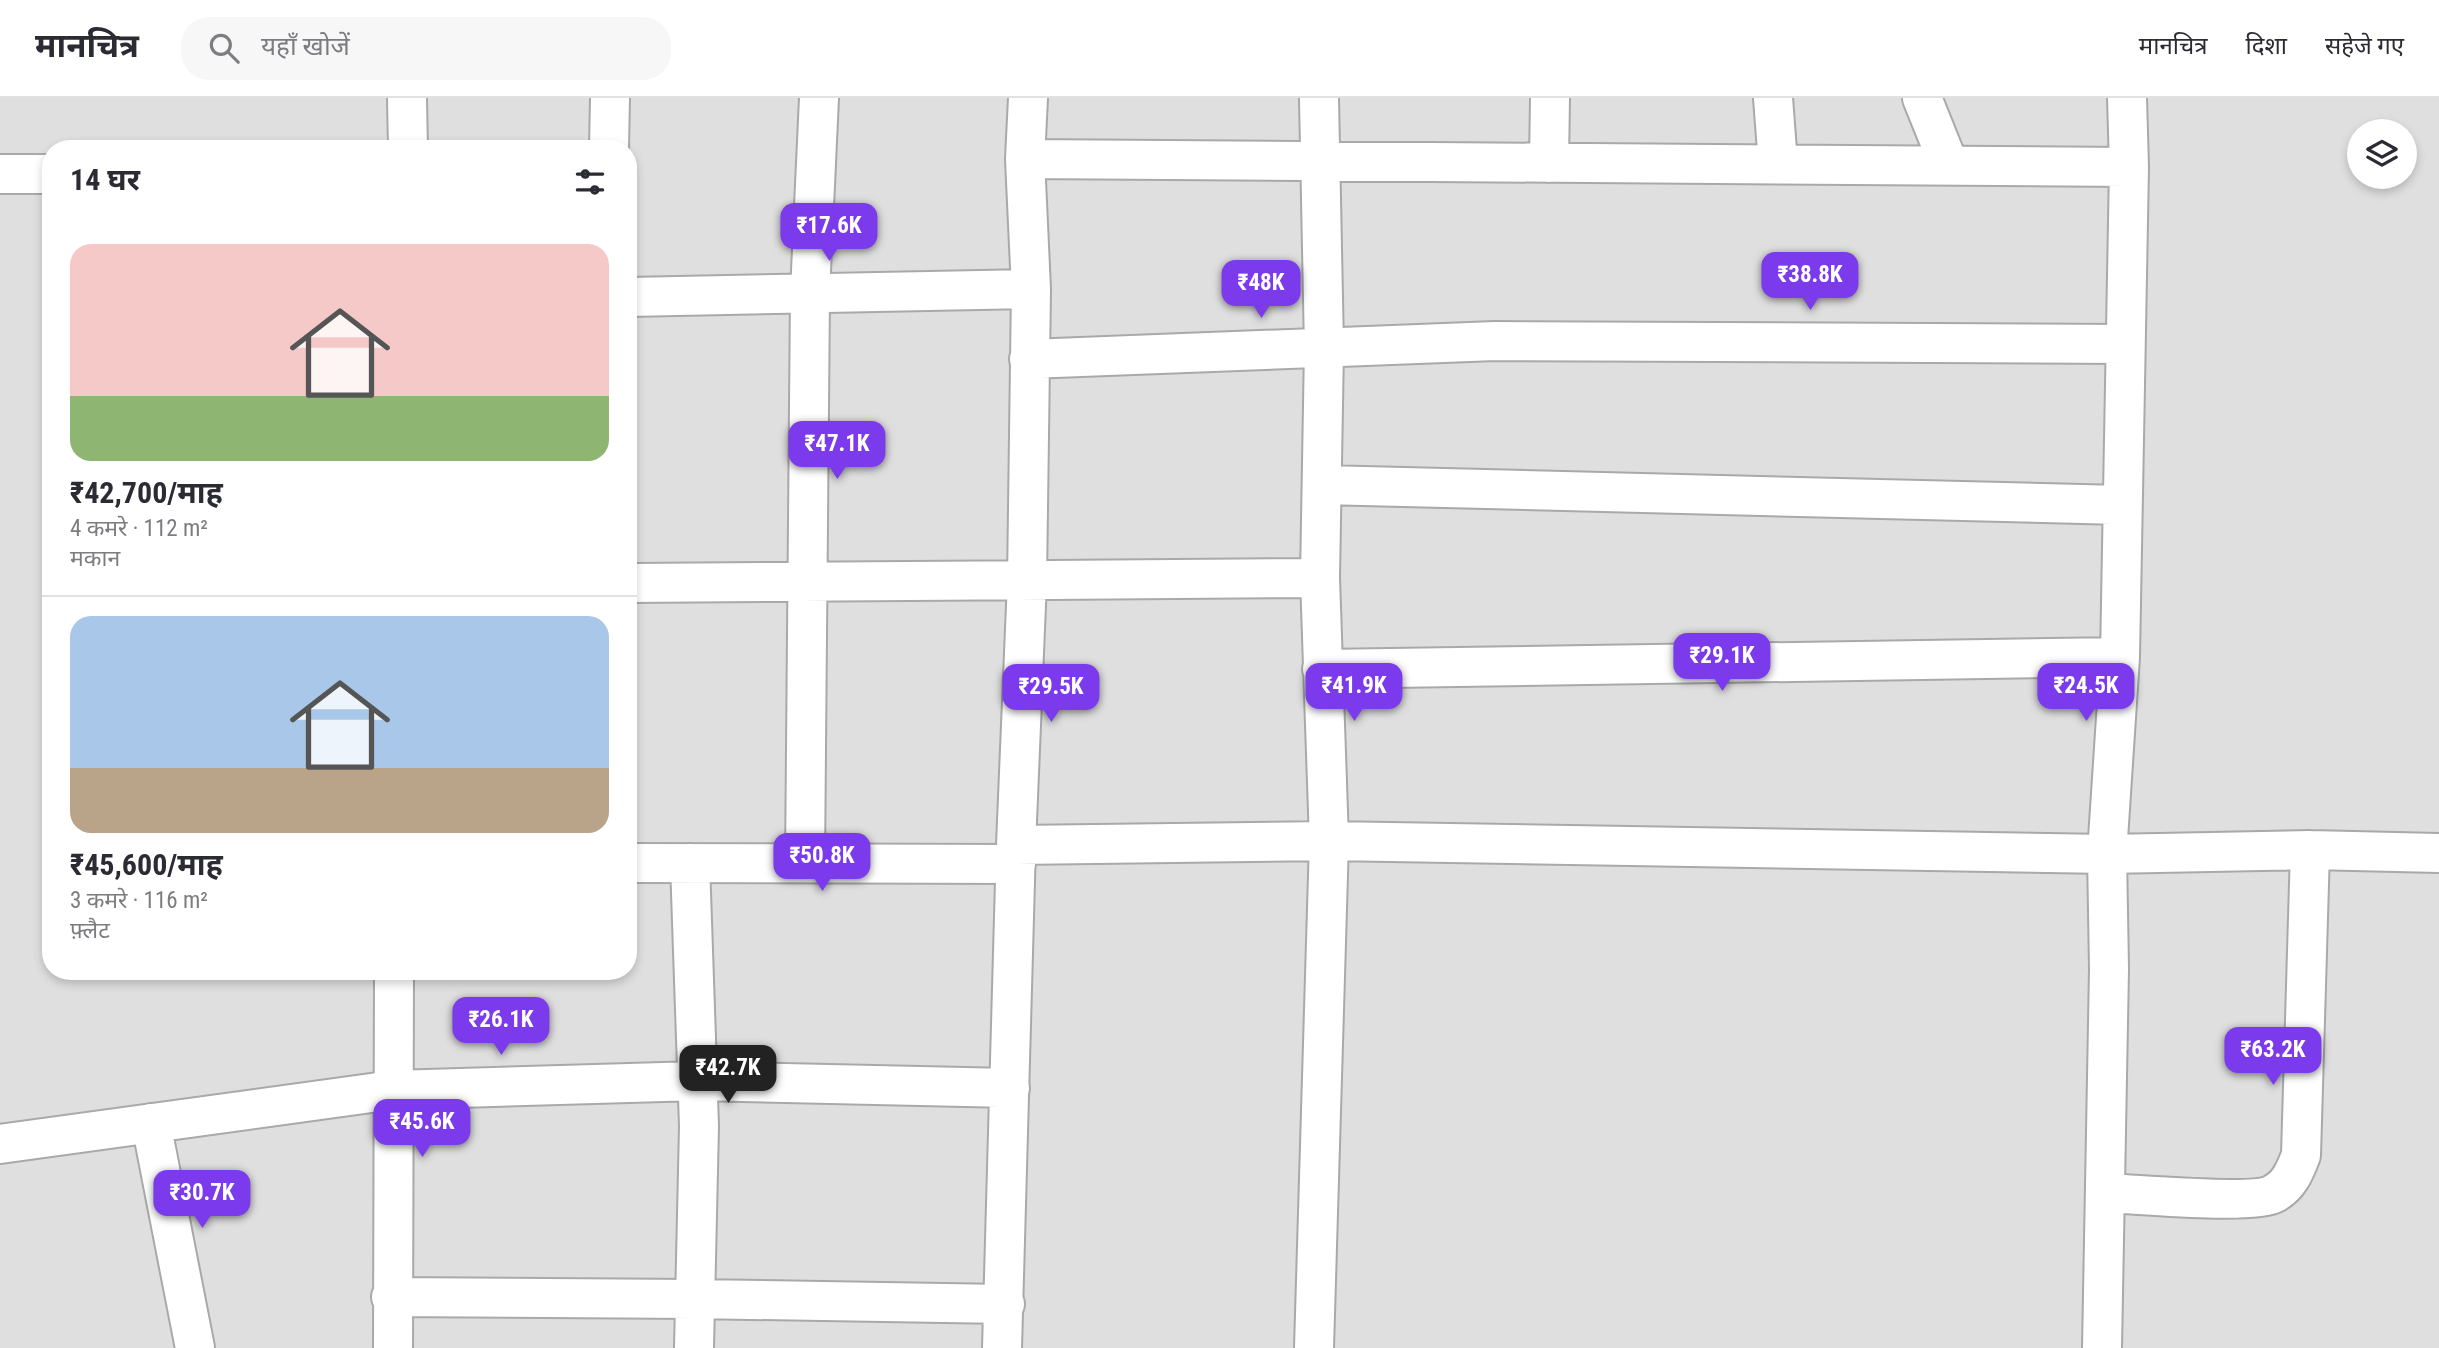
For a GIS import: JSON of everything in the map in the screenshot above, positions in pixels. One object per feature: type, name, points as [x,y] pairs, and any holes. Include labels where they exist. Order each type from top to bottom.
[{"type":"street","points":[[407,98],[408,140]]},
{"type":"street","points":[[609,140],[610,98]]},
{"type":"street","points":[[805,863],[810,293],[819,98]]},
{"type":"street","points":[[1002,1348],[1027,581],[1031,289],[1025,159],[1028,98]]},
{"type":"street","points":[[1314,1348],[1329,841],[1320,578],[1324,348],[1319,98]]},
{"type":"street","points":[[1549,163],[1550,98]]},
{"type":"street","points":[[1773,98],[1778,164]]},
{"type":"street","points":[[1922,98],[1949,165]]},
{"type":"street","points":[[2102,1348],[2109,970],[2107,854],[2120,657],[2129,167],[2127,98]]},
{"type":"street","points":[[1025,159],[2129,167]]},
{"type":"street","points":[[0,174],[42,174]]},
{"type":"street","points":[[637,298],[1031,289]]},
{"type":"street","points":[[1029,359],[1495,341],[2125,344]]},
{"type":"street","points":[[1322,485],[2122,505]]},
{"type":"street","points":[[637,583],[1320,578]]},
{"type":"street","points":[[1322,669],[2120,657]]},
{"type":"street","points":[[637,863],[805,863],[1329,841],[2107,854],[2310,850],[2439,853]]},
{"type":"street","points":[[2105,1193],[2245,1199],[2272,1195],[2293,1176],[2301,1155],[2310,850]]},
{"type":"street","points":[[690,863],[698,1081],[694,1348]]},
{"type":"street","points":[[393,1348],[391,1297],[394,980]]},
{"type":"street","points":[[0,1144],[393,1090],[698,1081],[1010,1088]]},
{"type":"street","points":[[151,1123],[195,1348]]},
{"type":"street","points":[[391,1297],[1005,1304]]},
{"type":"shaded area","points":[[0,98],[2439,98],[2439,1348],[0,1348]]}]
